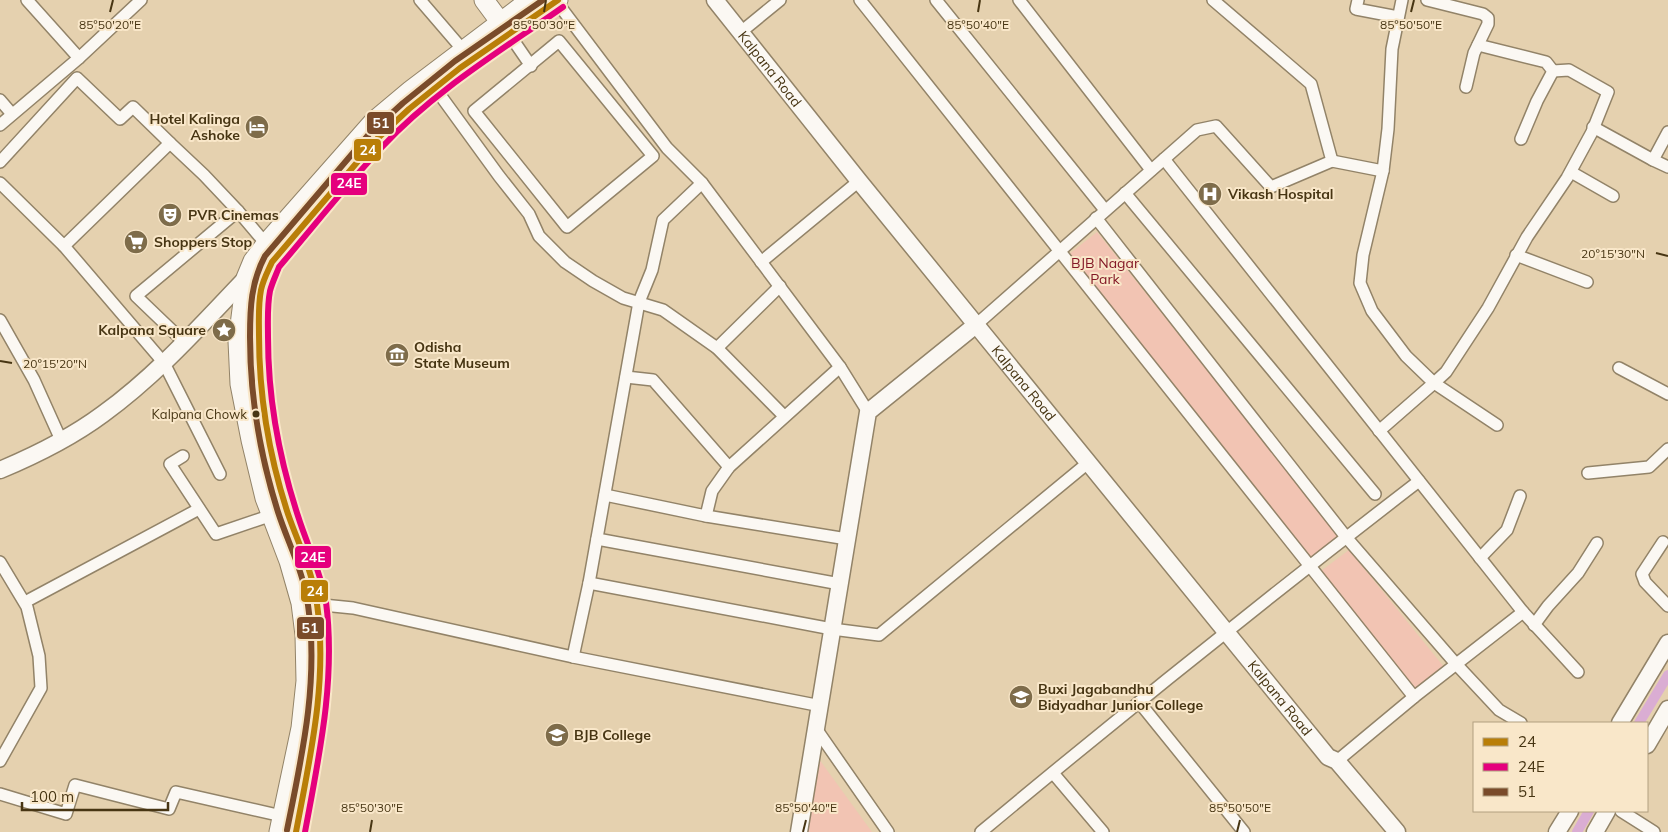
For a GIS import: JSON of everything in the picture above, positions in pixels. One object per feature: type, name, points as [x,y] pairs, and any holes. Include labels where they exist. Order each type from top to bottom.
[{"type":"main road","points":[[480,38],[484,10],[483,0]]},
{"type":"main road","points":[[483,0],[515,15]]},
{"type":"main road","points":[[280,824],[300,728],[306,681],[305,635],[311,578],[294,532],[273,464],[264,420],[258,363],[259,302],[253,261],[374,121],[411,90],[480,38],[515,15],[557,0]]},
{"type":"main road","points":[[296,832],[315,728],[321,647],[309,604],[288,561],[266,498],[250,440],[240,384],[238,340],[255,281],[376,139],[460,68],[515,15]]},
{"type":"street","points":[[27,0],[80,58]]},
{"type":"street","points":[[420,0],[463,50]]},
{"type":"street","points":[[557,0],[667,148],[702,183],[780,286],[840,367],[868,412],[799,832]]},
{"type":"street","name":"Kalpana Road","points":[[715,0],[859,181],[981,321],[1089,462],[1230,629]]},
{"type":"street","name":"Kalpana Road","points":[[726,0],[981,321],[1230,629],[1328,757],[1337,761],[1397,832]]},
{"type":"street","points":[[747,28],[780,0]]},
{"type":"street","points":[[860,0],[1414,697]]},
{"type":"street","points":[[936,0],[1105,210]]},
{"type":"street","points":[[1019,0],[1150,170]]},
{"type":"street","points":[[1212,0],[1311,84],[1332,161]]},
{"type":"street","points":[[1358,0],[1356,10],[1398,17]]},
{"type":"street","points":[[1402,0],[1392,49],[1388,129],[1383,171],[1363,255],[1360,283],[1372,311],[1406,356],[1434,383],[1497,425]]},
{"type":"street","points":[[1427,0],[1483,14],[1488,18],[1488,24],[1474,53],[1466,86]]},
{"type":"street","points":[[0,125],[80,58],[138,1]]},
{"type":"street","points":[[515,15],[531,66]]},
{"type":"street","points":[[559,41],[653,156],[567,227],[474,111],[531,66],[559,41]]},
{"type":"street","points":[[1478,45],[1546,62],[1554,71]]},
{"type":"street","points":[[1379,431],[1446,372],[1488,308],[1527,237],[1571,172],[1593,127],[1608,92],[1569,70],[1554,71]]},
{"type":"street","points":[[1521,138],[1537,101],[1554,71]]},
{"type":"street","points":[[0,162],[77,78],[120,119],[132,107],[204,175],[266,244]]},
{"type":"street","points":[[435,88],[529,214],[539,236],[566,262],[593,281],[624,298],[663,310],[717,348],[784,416]]},
{"type":"street","points":[[0,100],[12,114]]},
{"type":"street","points":[[868,412],[981,321],[1059,250],[1198,130],[1216,126],[1271,187],[1332,161],[1383,171]]},
{"type":"street","points":[[1593,127],[1668,167]]},
{"type":"street","points":[[1653,160],[1657,156],[1668,132]]},
{"type":"street","points":[[64,246],[170,143]]},
{"type":"street","points":[[1164,159],[1523,612],[1578,672]]},
{"type":"street","points":[[1571,172],[1613,196]]},
{"type":"street","points":[[761,262],[859,181]]},
{"type":"street","points":[[0,183],[64,246],[164,363],[220,474]]},
{"type":"street","points":[[573,656],[589,583],[639,302],[652,270],[663,220],[702,183]]},
{"type":"street","points":[[1125,193],[1375,494]]},
{"type":"street","points":[[184,342],[136,296],[238,211]]},
{"type":"street","points":[[1096,218],[1346,538],[1456,664],[1499,710],[1519,722]]},
{"type":"street","points":[[1516,255],[1587,282]]},
{"type":"street","points":[[0,470],[61,440],[103,414],[164,363],[184,342],[255,281]]},
{"type":"street","points":[[717,348],[780,286]]},
{"type":"street","points":[[0,320],[34,380],[61,440]]},
{"type":"street","points":[[706,516],[712,491],[728,467],[840,367]]},
{"type":"street","points":[[1619,368],[1668,394]]},
{"type":"street","points":[[626,377],[653,380],[728,467]]},
{"type":"street","points":[[1588,473],[1649,467],[1668,450]]},
{"type":"street","points":[[183,456],[170,464],[216,534],[272,515]]},
{"type":"street","points":[[589,583],[832,629],[879,635],[1089,462]]},
{"type":"street","points":[[981,832],[1230,629],[1419,481]]},
{"type":"street","points":[[605,495],[706,516],[847,539]]},
{"type":"street","points":[[1480,558],[1507,530],[1520,496]]},
{"type":"street","points":[[24,602],[200,509]]},
{"type":"street","points":[[597,539],[840,584]]},
{"type":"street","points":[[1662,542],[1642,574],[1645,582],[1668,606]]},
{"type":"street","points":[[1534,625],[1548,606],[1578,574],[1597,543]]},
{"type":"street","points":[[0,562],[27,607],[39,656],[41,688],[0,760]]},
{"type":"street","points":[[309,604],[353,608],[573,656],[821,706]]},
{"type":"street","points":[[1337,761],[1414,697],[1523,612]]},
{"type":"street","points":[[1621,722],[1668,643]]},
{"type":"street","points":[[1139,702],[1244,832]]},
{"type":"street","points":[[1648,743],[1668,709]]},
{"type":"street","points":[[817,730],[888,832]]},
{"type":"street","points":[[1053,773],[1103,832]]},
{"type":"street","points":[[0,794],[66,814],[75,785],[169,809],[176,792],[280,824]]},
{"type":"street","points":[[1557,832],[1569,812]]},
{"type":"street","points":[[1595,832],[1606,812]]},
{"type":"street","points":[[1623,812],[1654,832]]},
{"type":"green space","name":"BJB Nagar Park","points":[[1097,232],[1340,537],[1312,560],[1068,255]]},
{"type":"green space","points":[[1349,550],[1444,667],[1416,689],[1321,571]]},
{"type":"green space","points":[[816,755],[872,832],[802,832]]},
{"type":"waterway","points":[[1640,722],[1668,675]]},
{"type":"waterway","points":[[1577,832],[1588,812]]},
{"type":"transit line","name":"51","points":[[287,830],[307,718],[310,690],[311,633],[303,581],[272,491],[257,426],[250,359],[251,305],[254,285],[265,256],[370,133],[403,103],[455,61],[543,0]]},
{"type":"transit line","name":"24","points":[[296,832],[316,719],[319,690],[320,633],[315,592],[281,492],[266,426],[259,358],[259,307],[263,283],[272,262],[377,139],[409,109],[460,68],[558,0]]},
{"type":"transit line","name":"24E","points":[[305,832],[324,718],[329,660],[329,631],[324,591],[291,494],[280,450],[272,405],[268,308],[271,288],[279,267],[356,175],[403,126],[446,89],[563,7]]},
{"type":"place","name":"Hotel Kalinga Ashoke","points":[[257,127]]},
{"type":"place","name":"Vikash Hospital","points":[[1210,194]]},
{"type":"place","name":"PVR Cinemas","points":[[170,215]]},
{"type":"place","name":"Shoppers Stop","points":[[136,242]]},
{"type":"place","name":"Kalpana Square","points":[[224,330]]},
{"type":"place","name":"Odisha State Museum","points":[[397,355]]},
{"type":"place","name":"Kalpana Chowk","points":[[256,414]]},
{"type":"place","name":"Buxi Jagabandhu Bidyadhar Junior College","points":[[1021,697]]},
{"type":"place","name":"BJB College","points":[[557,735]]}]
